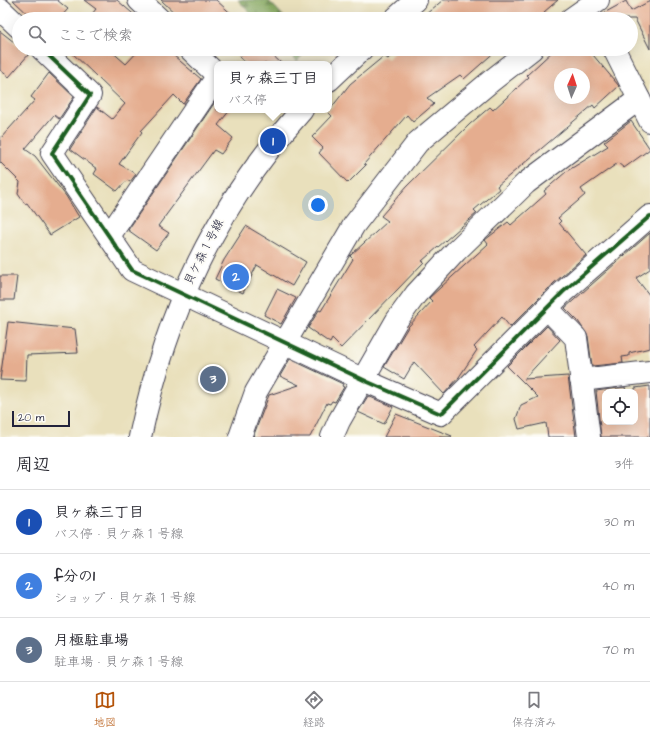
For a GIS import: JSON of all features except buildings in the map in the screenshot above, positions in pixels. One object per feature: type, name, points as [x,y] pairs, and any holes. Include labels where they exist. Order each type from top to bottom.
[{"type":"street","points":[[139,0],[152,12]]},
{"type":"street","points":[[403,12],[416,0]]},
{"type":"street","points":[[586,12],[596,7]]},
{"type":"street","points":[[0,9],[12,20]]},
{"type":"street","points":[[49,56],[90,94],[52,153],[132,270],[362,379],[441,414],[547,308],[650,216]]},
{"type":"street","points":[[197,56],[214,73]]},
{"type":"street","points":[[332,77],[355,56]]},
{"type":"street","points":[[240,437],[256,392],[354,225],[418,142],[523,56]]},
{"type":"street","points":[[618,56],[650,121]]},
{"type":"street","points":[[109,236],[214,80]]},
{"type":"street","points":[[332,437],[362,379],[397,320],[416,294],[456,251],[526,183],[639,99]]},
{"type":"street","name":"貝ケ森１号線","points":[[140,437],[154,375],[172,320],[216,225],[252,174],[300,113]]},
{"type":"street","points":[[547,308],[576,338],[589,437]]},
{"type":"street","points":[[582,380],[650,372]]},
{"type":"green space","points":[[238,0],[268,0],[279,12],[249,12]]},
{"type":"green space","points":[[292,56],[302,56],[297,61]]},
{"type":"cycle path","points":[[49,56],[90,95],[52,153],[132,270],[368,382],[441,414],[563,292],[650,216]]},
{"type":"place","name":"貝ヶ森三丁目","points":[[273,141]]},
{"type":"place","name":"f分の1","points":[[236,277]]},
{"type":"place","name":"月極駐車場","points":[[213,379]]}]
